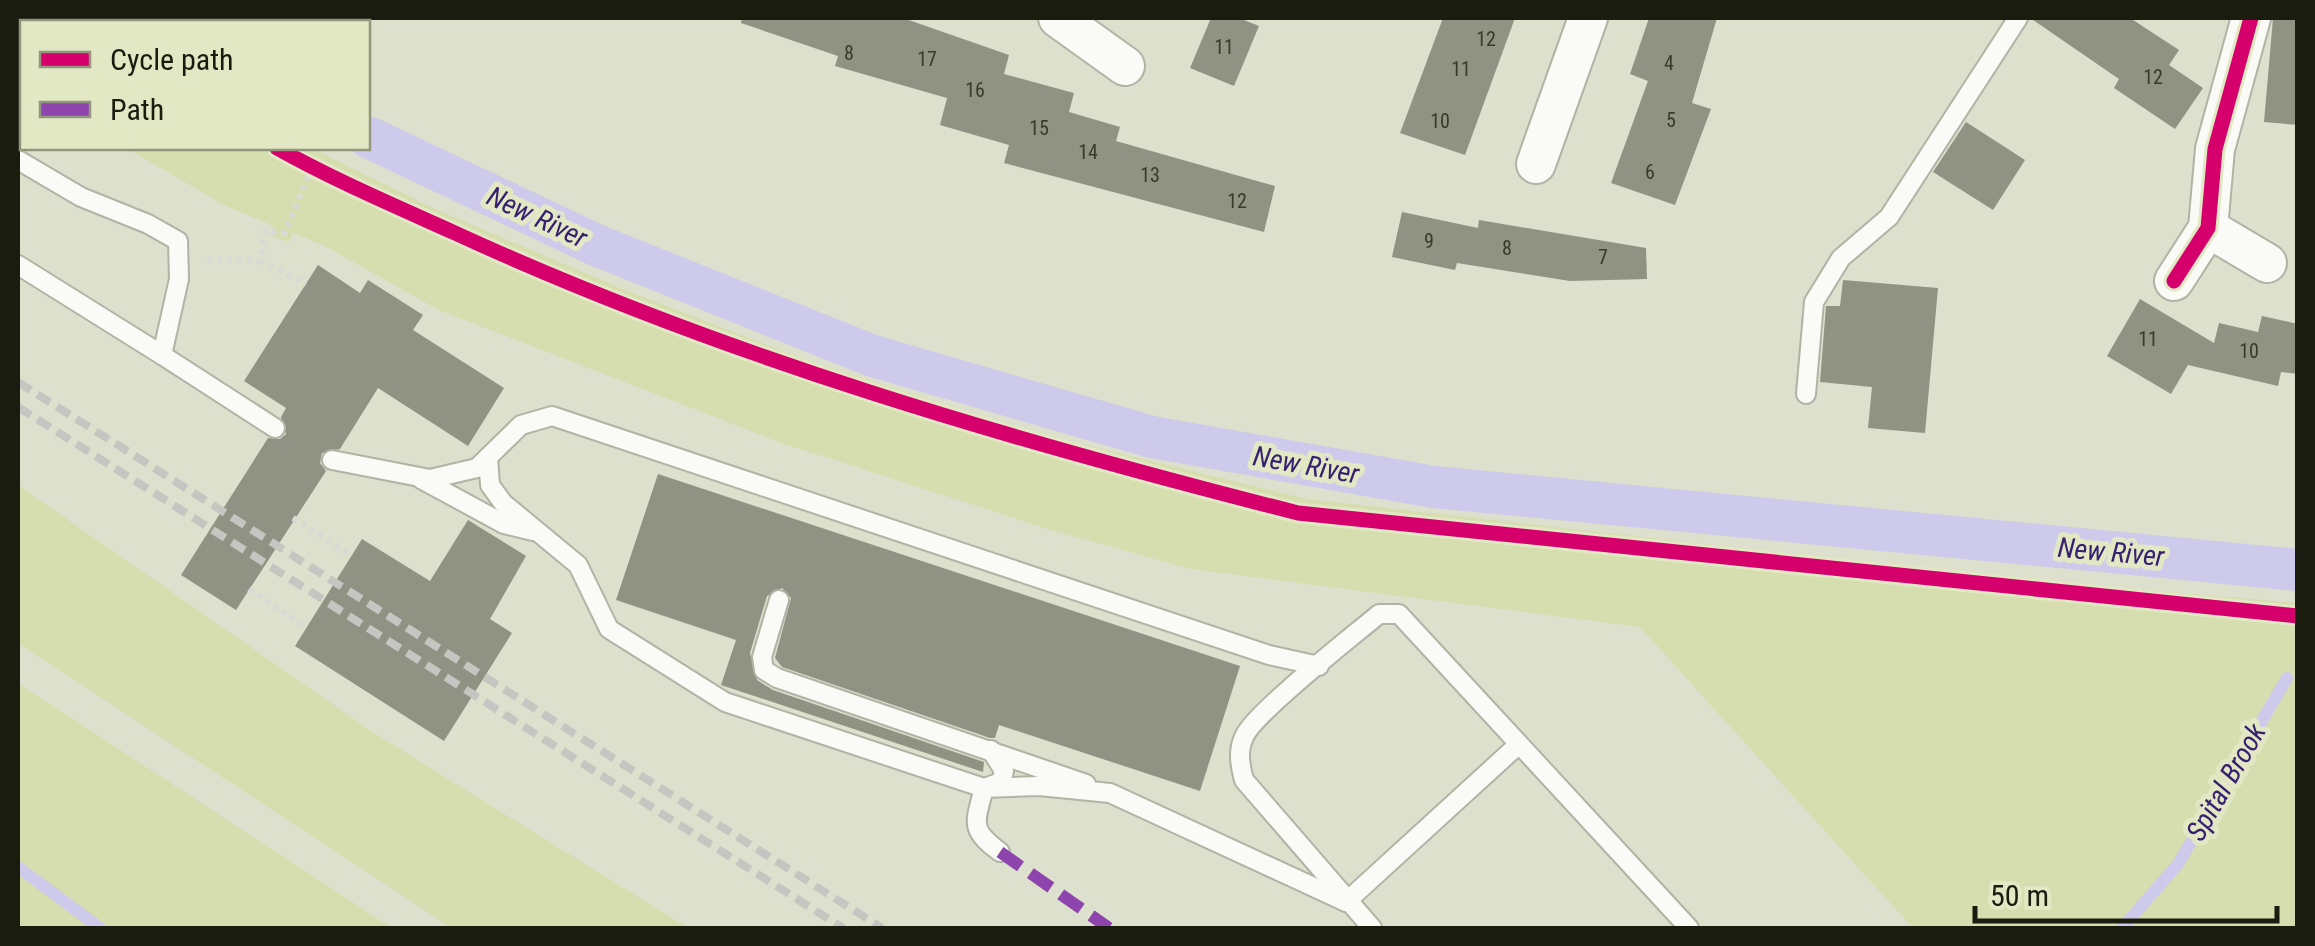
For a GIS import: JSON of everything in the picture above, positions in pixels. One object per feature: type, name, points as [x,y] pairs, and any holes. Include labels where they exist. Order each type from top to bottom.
[{"type":"street","points":[[1536,164],[1588,18]]},
{"type":"street","points":[[2174,281],[2208,228],[2217,138],[2241,67],[2251,18]]},
{"type":"street","points":[[1075,22],[1125,66]]},
{"type":"street","points":[[2208,228],[2267,263]]},
{"type":"lane","points":[[1806,394],[1814,302],[1841,258],[1888,217],[2018,18]]},
{"type":"lane","points":[[18,160],[81,197],[148,224],[178,241],[181,260],[162,355]]},
{"type":"lane","points":[[18,266],[274,428]]},
{"type":"lane","points":[[332,460],[430,479],[477,468],[522,426],[552,416],[1269,655],[1319,666]]},
{"type":"lane","points":[[488,457],[490,485],[503,503],[578,565],[608,629],[725,702],[984,788],[1039,786],[1110,793]]},
{"type":"lane","points":[[416,476],[504,524],[538,532]]},
{"type":"lane","points":[[779,600],[762,658],[764,670],[1110,793],[1346,902]]},
{"type":"lane","points":[[1372,928],[1244,780],[1238,760],[1246,733],[1319,666],[1379,614],[1400,614],[1689,928]]},
{"type":"lane","points":[[1346,902],[1520,744]]},
{"type":"lane","points":[[984,788],[1001,782],[1004,771],[1002,761],[991,750]]},
{"type":"lane","points":[[984,788],[975,823],[980,837],[1000,852]]},
{"type":"path","points":[[294,158],[330,175]]},
{"type":"path","points":[[260,261],[265,231],[285,233],[312,167]]},
{"type":"path","points":[[181,260],[260,261],[306,284]]},
{"type":"path","points":[[293,518],[352,556]]},
{"type":"path","points":[[248,589],[306,627]]},
{"type":"green space","points":[[129,150],[315,150],[435,209],[630,292],[809,361],[1027,431],[1307,499],[1997,577],[2297,603],[2297,928],[1913,928],[1640,627],[1191,569],[1051,530],[782,443],[439,310],[325,246],[293,233],[289,242],[272,236],[274,226],[226,206]]},
{"type":"green space","points":[[18,485],[374,733],[688,928],[452,928],[18,643]]},
{"type":"green space","points":[[18,683],[392,928],[18,928]]},
{"type":"building","points":[[742,18],[903,18],[1009,55],[1004,74],[1074,93],[1069,112],[1120,127],[1116,141],[1275,186],[1264,232],[1004,163],[1009,145],[940,125],[947,98],[835,66],[838,56],[741,23]]},
{"type":"building","points":[[1211,18],[1239,18],[1259,26],[1234,86],[1190,68]]},
{"type":"building","points":[[1443,18],[1515,18],[1465,155],[1400,133]]},
{"type":"building","points":[[1649,18],[1717,18],[1692,103],[1711,109],[1675,205],[1611,183],[1648,81],[1630,74]]},
{"type":"building","points":[[2030,18],[2130,18],[2179,50],[2169,65],[2203,88],[2175,129],[2114,88],[2119,79]]},
{"type":"building","points":[[2273,18],[2298,18],[2298,125],[2264,122]]},
{"type":"building","points":[[1966,122],[2025,160],[1993,210],[1933,172]]},
{"type":"building","points":[[1402,212],[1478,228],[1479,220],[1646,248],[1647,279],[1570,281],[1457,263],[1455,270],[1392,257]]},
{"type":"building","points":[[318,265],[360,293],[368,280],[423,315],[413,330],[504,388],[468,446],[378,388],[340,449],[322,453],[320,463],[326,471],[236,610],[181,575],[268,438],[280,439],[286,434],[281,417],[286,408],[244,381]]},
{"type":"building","points":[[1843,280],[1938,288],[1925,433],[1868,428],[1872,387],[1820,382],[1826,306],[1840,306]]},
{"type":"building","points":[[2140,299],[2214,343],[2219,323],[2258,332],[2262,316],[2298,324],[2298,374],[2281,372],[2278,386],[2188,365],[2171,394],[2107,356]]},
{"type":"building","points":[[658,474],[1240,666],[1200,791],[999,725],[995,738],[990,738],[782,667],[775,658],[791,598],[782,588],[767,596],[750,653],[757,680],[773,690],[984,762],[983,772],[721,685],[736,640],[616,600]]},
{"type":"building","points":[[468,520],[526,556],[490,619],[512,633],[444,741],[295,646],[362,539],[430,581]]},
{"type":"waterway","name":"New River","points":[[148,18],[152,20]]},
{"type":"waterway","name":"New River","points":[[370,138],[596,245],[873,356],[1152,437],[1434,487],[2298,570]]},
{"type":"waterway","name":"Spital Brook","points":[[2122,928],[2178,864],[2287,678]]},
{"type":"waterway","name":"Spital Brook","points":[[18,867],[100,928]]},
{"type":"railway","points":[[18,382],[882,928]]},
{"type":"railway","points":[[18,407],[843,928]]},
{"type":"marked path","points":[[1000,852],[1109,928]]},
{"type":"cycle path","points":[[2174,281],[2208,228],[2215,149],[2251,18]]},
{"type":"cycle path","points":[[281,150],[557,278],[764,357],[976,425],[1298,513],[2298,616]]}]
